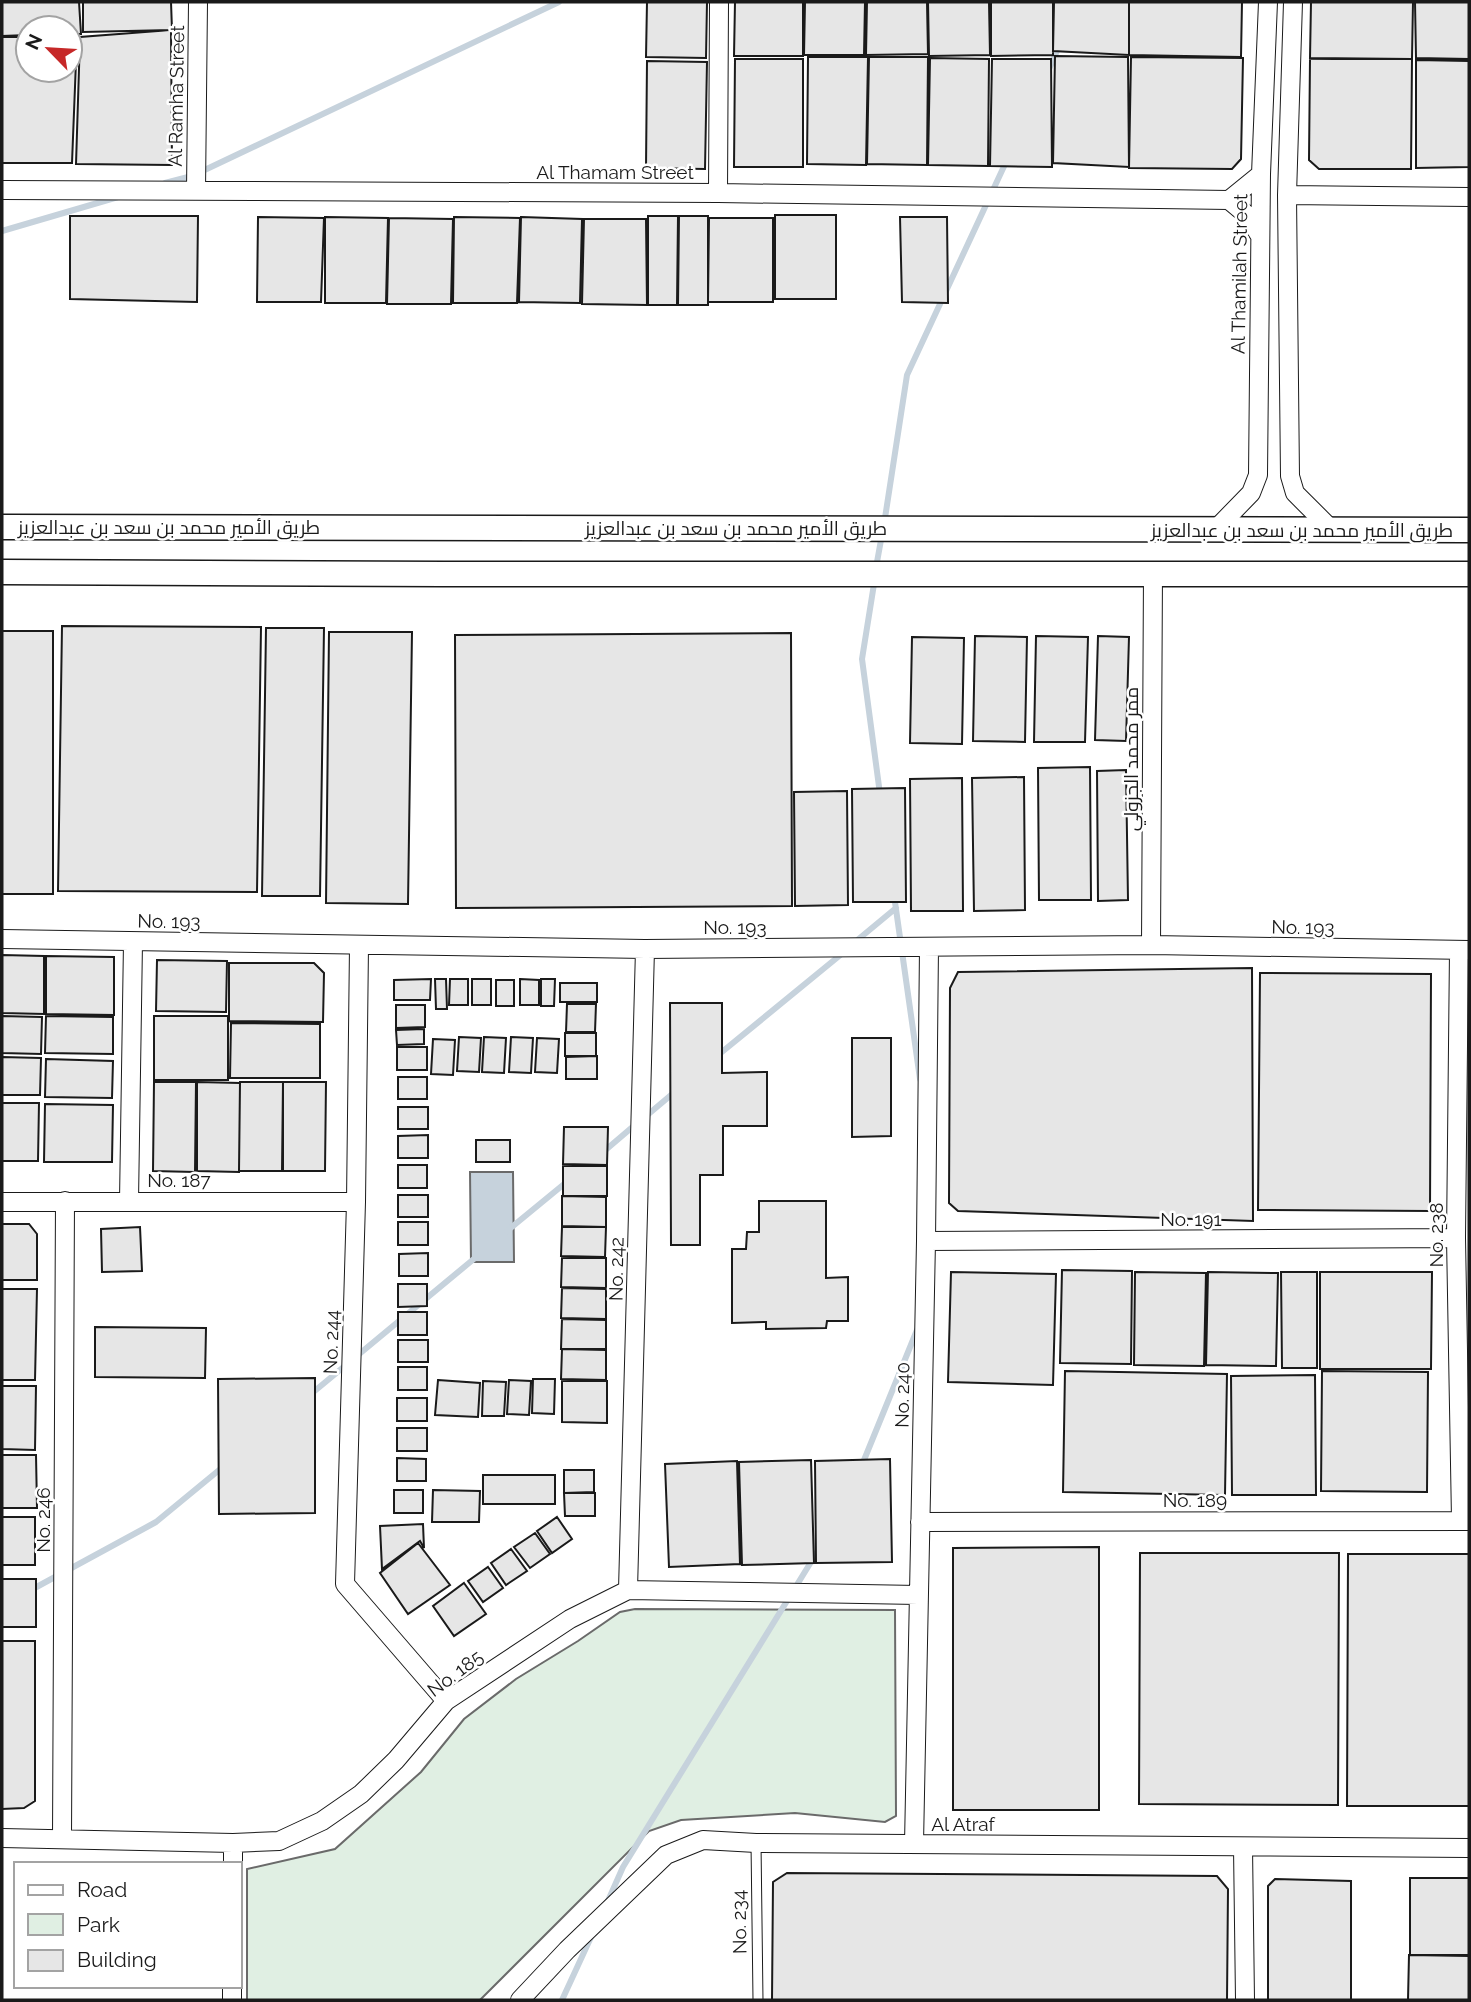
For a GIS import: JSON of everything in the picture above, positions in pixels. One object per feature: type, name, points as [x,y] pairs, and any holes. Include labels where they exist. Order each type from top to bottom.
[{"type":"main road","name":"طريق الأمير محمد بن سعد بن عبدالعزيز","points":[[2,527],[1469,530]]},
{"type":"main road","points":[[2,572],[1469,574]]},
{"type":"street","name":"Al Ramha Street","points":[[196,191],[198,2]]},
{"type":"street","points":[[718,193],[719,2]]},
{"type":"street","name":"Al Thamilah Street","points":[[1214,531],[1251,493],[1258,475],[1261,174],[1268,2]]},
{"type":"street","points":[[1293,2],[1287,195],[1290,476],[1295,494],[1332,530]]},
{"type":"street","points":[[1260,236],[1247,215],[1229,200],[1261,174]]},
{"type":"street","name":"Al Thamam Street","points":[[2,190],[718,193],[1229,200]]},
{"type":"street","points":[[1287,195],[1469,197]]},
{"type":"street","name":"ممر محمد الجزولي","points":[[1151,945],[1153,572]]},
{"type":"street","name":"No. 193","points":[[2,939],[645,949],[1151,945],[1464,950]]},
{"type":"street","points":[[129,1201],[133,942]]},
{"type":"street","name":"No. 244","points":[[359,946],[356,1202],[345,1584],[446,1702]]},
{"type":"street","name":"No. 240","points":[[914,1844],[929,947]]},
{"type":"street","name":"No. 242","points":[[628,1590],[645,949]]},
{"type":"street","name":"No. 238","points":[[1464,950],[1456,1238],[1465,1520]]},
{"type":"street","name":"No. 246","points":[[62,1839],[65,1201]]},
{"type":"street","name":"No. 187","points":[[2,1202],[356,1202]]},
{"type":"street","name":"No. 191","points":[[926,1241],[1456,1238]]},
{"type":"street","name":"No. 189","points":[[920,1522],[1465,1520]]},
{"type":"street","name":"No. 185","points":[[2,1838],[233,1843],[279,1841],[322,1821],[361,1794],[387,1769],[446,1702],[570,1619],[628,1590],[918,1595]]},
{"type":"street","name":"Al Atraf","points":[[520,2000],[567,1950],[666,1855],[704,1840],[756,1843],[1469,1848]]},
{"type":"street","points":[[233,1843],[233,1862]]},
{"type":"street","points":[[1243,1847],[1245,2000]]},
{"type":"lane","name":"No. 234","points":[[756,1843],[758,2000]]},
{"type":"green space","points":[[635,1609],[895,1610],[896,1816],[885,1822],[795,1813],[681,1820],[649,1831],[480,2000],[247,2000],[247,1869],[335,1849],[421,1772],[464,1719],[516,1679],[620,1612]]},
{"type":"shaded area","points":[[470,1172],[513,1172],[514,1262],[471,1262]]},
{"type":"building","points":[[2,2],[79,2],[80,14],[14,14],[14,36],[2,36]]},
{"type":"building","points":[[83,2],[171,2],[172,30],[84,32]]},
{"type":"building","points":[[647,2],[707,2],[706,58],[646,57]]},
{"type":"building","points":[[735,2],[803,2],[803,56],[734,56]]},
{"type":"building","points":[[805,2],[865,2],[864,55],[804,55]]},
{"type":"building","points":[[867,2],[927,2],[928,54],[866,55]]},
{"type":"building","points":[[928,2],[989,2],[990,55],[929,56]]},
{"type":"building","points":[[991,2],[1053,2],[1053,55],[991,56]]},
{"type":"building","points":[[1054,2],[1129,2],[1129,55],[1053,51]]},
{"type":"building","points":[[1129,2],[1242,2],[1241,57],[1129,55]]},
{"type":"building","points":[[1311,2],[1413,2],[1412,59],[1310,58]]},
{"type":"building","points":[[1415,2],[1469,2],[1469,59],[1416,58]]},
{"type":"building","points":[[171,30],[172,165],[76,164],[79,84],[84,84],[84,37]]},
{"type":"building","points":[[2,37],[14,37],[14,84],[75,84],[72,163],[2,163]]},
{"type":"building","points":[[1055,56],[1128,57],[1129,167],[1053,163]]},
{"type":"building","points":[[808,57],[868,57],[866,165],[807,164]]},
{"type":"building","points":[[869,57],[928,57],[927,165],[867,164]]},
{"type":"building","points":[[1131,57],[1243,58],[1241,159],[1232,169],[1129,168]]},
{"type":"building","points":[[930,58],[989,59],[988,166],[928,165]]},
{"type":"building","points":[[735,59],[803,59],[803,167],[734,167]]},
{"type":"building","points":[[992,59],[1051,59],[1052,167],[990,166]]},
{"type":"building","points":[[1310,59],[1412,59],[1411,169],[1319,169],[1309,160]]},
{"type":"building","points":[[1416,60],[1469,61],[1469,167],[1416,168]]},
{"type":"building","points":[[647,61],[707,62],[705,169],[646,168]]},
{"type":"building","points":[[775,215],[836,215],[836,299],[775,299]]},
{"type":"building","points":[[70,216],[198,216],[197,302],[70,299]]},
{"type":"building","points":[[648,216],[678,216],[677,305],[648,305]]},
{"type":"building","points":[[679,216],[708,216],[708,305],[678,305]]},
{"type":"building","points":[[258,217],[324,218],[321,302],[257,302]]},
{"type":"building","points":[[325,217],[388,218],[386,303],[325,303]]},
{"type":"building","points":[[454,217],[520,218],[517,303],[453,303]]},
{"type":"building","points":[[521,217],[582,219],[580,303],[519,302]]},
{"type":"building","points":[[900,217],[947,217],[948,303],[902,302]]},
{"type":"building","points":[[389,218],[453,219],[451,304],[387,304]]},
{"type":"building","points":[[709,218],[773,218],[773,302],[708,302]]},
{"type":"building","points":[[584,219],[646,219],[647,305],[582,304]]},
{"type":"building","points":[[62,626],[261,627],[257,892],[58,891]]},
{"type":"building","points":[[266,628],[324,628],[320,896],[262,896]]},
{"type":"building","points":[[2,631],[53,631],[53,894],[2,894]]},
{"type":"building","points":[[329,632],[412,632],[408,904],[326,903]]},
{"type":"building","points":[[791,633],[792,906],[456,908],[455,635]]},
{"type":"building","points":[[975,636],[1027,637],[1025,742],[973,741]]},
{"type":"building","points":[[1036,636],[1088,637],[1085,742],[1034,742]]},
{"type":"building","points":[[1098,636],[1129,637],[1126,741],[1095,740]]},
{"type":"building","points":[[912,637],[964,638],[962,744],[910,743]]},
{"type":"building","points":[[1090,767],[1091,900],[1039,900],[1038,768]]},
{"type":"building","points":[[1126,770],[1128,900],[1098,901],[1097,771]]},
{"type":"building","points":[[1024,777],[1025,910],[974,911],[972,778]]},
{"type":"building","points":[[962,778],[963,911],[911,911],[910,779]]},
{"type":"building","points":[[905,788],[906,902],[853,902],[852,789]]},
{"type":"building","points":[[847,791],[848,905],[795,906],[794,792]]},
{"type":"building","points":[[2,955],[44,956],[44,1014],[2,1013]]},
{"type":"building","points":[[46,956],[114,957],[114,1015],[46,1014]]},
{"type":"building","points":[[157,960],[227,961],[226,1012],[156,1011]]},
{"type":"building","points":[[229,963],[314,963],[324,973],[323,1022],[229,1021]]},
{"type":"building","points":[[1252,968],[1253,1221],[958,1211],[949,1203],[950,988],[958,972]]},
{"type":"building","points":[[1260,973],[1431,974],[1430,1211],[1258,1210]]},
{"type":"building","points":[[431,979],[430,1000],[394,1000],[394,980]]},
{"type":"building","points":[[435,979],[446,979],[447,1009],[436,1009]]},
{"type":"building","points":[[450,979],[468,979],[468,1005],[449,1005]]},
{"type":"building","points":[[472,979],[491,979],[491,1005],[472,1005]]},
{"type":"building","points":[[520,979],[539,980],[539,1005],[520,1005]]},
{"type":"building","points":[[541,979],[555,979],[554,1006],[541,1006]]},
{"type":"building","points":[[496,980],[514,980],[514,1006],[496,1006]]},
{"type":"building","points":[[560,983],[597,983],[597,1002],[560,1002]]},
{"type":"building","points":[[670,1003],[722,1003],[722,1073],[767,1072],[767,1126],[723,1126],[723,1175],[700,1175],[700,1245],[671,1245]]},
{"type":"building","points":[[567,1004],[596,1004],[595,1032],[566,1032]]},
{"type":"building","points":[[396,1005],[425,1005],[425,1027],[396,1028]]},
{"type":"building","points":[[2,1016],[42,1017],[41,1054],[2,1053]]},
{"type":"building","points":[[46,1016],[113,1017],[113,1054],[45,1053]]},
{"type":"building","points":[[154,1016],[228,1016],[228,1080],[154,1080]]},
{"type":"building","points":[[231,1023],[320,1024],[320,1078],[230,1078]]},
{"type":"building","points":[[424,1029],[424,1044],[397,1045],[396,1030]]},
{"type":"building","points":[[565,1033],[596,1033],[596,1056],[565,1056]]},
{"type":"building","points":[[459,1037],[481,1038],[479,1072],[457,1071]]},
{"type":"building","points":[[484,1037],[506,1038],[504,1073],[482,1072]]},
{"type":"building","points":[[511,1037],[533,1038],[531,1073],[509,1072]]},
{"type":"building","points":[[537,1038],[559,1039],[557,1073],[535,1072]]},
{"type":"building","points":[[852,1038],[891,1038],[891,1136],[852,1137]]},
{"type":"building","points":[[433,1039],[455,1040],[453,1075],[431,1074]]},
{"type":"building","points":[[397,1047],[427,1047],[427,1070],[397,1070]]},
{"type":"building","points":[[597,1056],[597,1079],[566,1079],[566,1057]]},
{"type":"building","points":[[2,1057],[41,1058],[40,1095],[2,1095]]},
{"type":"building","points":[[46,1059],[113,1061],[112,1098],[45,1097]]},
{"type":"building","points":[[398,1077],[427,1077],[427,1099],[398,1099]]},
{"type":"building","points":[[154,1082],[196,1082],[195,1172],[153,1171]]},
{"type":"building","points":[[197,1082],[240,1083],[239,1172],[197,1171]]},
{"type":"building","points":[[240,1082],[283,1082],[282,1171],[239,1171]]},
{"type":"building","points":[[283,1082],[326,1082],[325,1171],[283,1171]]},
{"type":"building","points":[[2,1103],[39,1103],[38,1161],[2,1161]]},
{"type":"building","points":[[45,1104],[113,1105],[112,1162],[44,1162]]},
{"type":"building","points":[[398,1107],[428,1107],[428,1129],[398,1129]]},
{"type":"building","points":[[564,1127],[608,1127],[607,1165],[563,1164]]},
{"type":"building","points":[[428,1135],[428,1158],[398,1158],[398,1136]]},
{"type":"building","points":[[476,1140],[510,1140],[510,1162],[476,1162]]},
{"type":"building","points":[[398,1165],[427,1165],[427,1188],[398,1188]]},
{"type":"building","points":[[563,1166],[607,1166],[607,1196],[563,1196]]},
{"type":"building","points":[[398,1195],[428,1195],[428,1217],[398,1217]]},
{"type":"building","points":[[562,1196],[606,1197],[606,1227],[562,1226]]},
{"type":"building","points":[[759,1201],[826,1201],[826,1278],[848,1277],[848,1321],[827,1321],[826,1328],[766,1329],[766,1322],[732,1323],[732,1249],[746,1249],[747,1232],[759,1232]]},
{"type":"building","points":[[398,1222],[428,1222],[428,1245],[398,1245]]},
{"type":"building","points":[[2,1224],[29,1224],[37,1234],[37,1280],[2,1280]]},
{"type":"building","points":[[140,1227],[142,1271],[102,1272],[101,1229]]},
{"type":"building","points":[[562,1227],[606,1227],[605,1257],[561,1256]]},
{"type":"building","points":[[428,1253],[428,1276],[399,1276],[399,1254]]},
{"type":"building","points":[[562,1258],[606,1258],[606,1288],[561,1287]]},
{"type":"building","points":[[1062,1270],[1132,1271],[1131,1364],[1060,1363]]},
{"type":"building","points":[[951,1272],[1056,1274],[1053,1385],[948,1382]]},
{"type":"building","points":[[1135,1272],[1206,1273],[1204,1366],[1134,1365]]},
{"type":"building","points":[[1208,1272],[1278,1273],[1276,1366],[1206,1365]]},
{"type":"building","points":[[1281,1272],[1317,1272],[1317,1368],[1282,1368]]},
{"type":"building","points":[[1320,1272],[1432,1272],[1431,1369],[1320,1369]]},
{"type":"building","points":[[398,1284],[427,1284],[427,1306],[398,1307]]},
{"type":"building","points":[[562,1288],[606,1289],[606,1319],[561,1318]]},
{"type":"building","points":[[2,1289],[37,1289],[35,1380],[2,1380]]},
{"type":"building","points":[[398,1312],[427,1312],[427,1335],[398,1335]]},
{"type":"building","points":[[562,1319],[606,1320],[606,1349],[561,1349]]},
{"type":"building","points":[[95,1327],[206,1328],[205,1378],[95,1377]]},
{"type":"building","points":[[398,1340],[428,1340],[428,1362],[398,1362]]},
{"type":"building","points":[[562,1349],[606,1350],[606,1380],[561,1379]]},
{"type":"building","points":[[398,1367],[427,1367],[427,1390],[398,1390]]},
{"type":"building","points":[[1065,1371],[1227,1374],[1225,1495],[1063,1492]]},
{"type":"building","points":[[1322,1371],[1428,1372],[1427,1492],[1321,1491]]},
{"type":"building","points":[[1315,1375],[1316,1495],[1232,1495],[1231,1376]]},
{"type":"building","points":[[315,1378],[315,1513],[219,1514],[218,1379]]},
{"type":"building","points":[[533,1379],[555,1379],[554,1414],[532,1413]]},
{"type":"building","points":[[438,1380],[480,1383],[478,1417],[435,1415]]},
{"type":"building","points":[[509,1380],[531,1381],[529,1415],[507,1414]]},
{"type":"building","points":[[483,1381],[506,1382],[504,1416],[482,1416]]},
{"type":"building","points":[[562,1381],[607,1381],[607,1423],[562,1422]]},
{"type":"building","points":[[2,1386],[36,1386],[35,1450],[2,1449]]},
{"type":"building","points":[[397,1398],[427,1398],[427,1421],[397,1421]]},
{"type":"building","points":[[397,1428],[427,1428],[427,1451],[397,1451]]},
{"type":"building","points":[[2,1455],[36,1455],[37,1508],[2,1508]]},
{"type":"building","points":[[397,1458],[426,1459],[426,1481],[397,1481]]},
{"type":"building","points":[[890,1459],[892,1562],[816,1563],[815,1461]]},
{"type":"building","points":[[811,1460],[814,1563],[742,1565],[739,1462]]},
{"type":"building","points":[[737,1461],[740,1564],[669,1567],[665,1464]]},
{"type":"building","points":[[564,1470],[594,1470],[594,1492],[564,1493]]},
{"type":"building","points":[[483,1475],[555,1475],[555,1504],[483,1504]]},
{"type":"building","points":[[394,1490],[423,1490],[423,1513],[394,1513]]},
{"type":"building","points":[[433,1490],[480,1491],[479,1522],[432,1522]]},
{"type":"building","points":[[564,1493],[595,1493],[595,1516],[565,1516]]},
{"type":"building","points":[[2,1517],[35,1517],[35,1565],[2,1565]]},
{"type":"building","points":[[557,1517],[572,1539],[552,1553],[537,1531]]},
{"type":"building","points":[[423,1524],[424,1548],[420,1541],[382,1569],[380,1526]]},
{"type":"building","points":[[535,1533],[550,1554],[530,1568],[514,1547]]},
{"type":"building","points":[[418,1543],[450,1585],[408,1614],[380,1573]]},
{"type":"building","points":[[1099,1547],[1099,1810],[953,1810],[953,1548]]},
{"type":"building","points":[[511,1549],[527,1571],[506,1585],[491,1563]]},
{"type":"building","points":[[1140,1553],[1339,1553],[1338,1805],[1139,1804]]},
{"type":"building","points":[[1348,1554],[1469,1554],[1469,1806],[1347,1806]]},
{"type":"building","points":[[488,1567],[503,1588],[483,1602],[468,1581]]},
{"type":"building","points":[[2,1579],[36,1579],[36,1627],[2,1627]]},
{"type":"building","points":[[464,1583],[486,1614],[454,1636],[433,1606]]},
{"type":"building","points":[[2,1641],[35,1641],[35,1801],[24,1808],[2,1809]]},
{"type":"building","points":[[787,1873],[1217,1876],[1228,1889],[1227,2000],[772,2000],[773,1882]]},
{"type":"building","points":[[1410,1878],[1469,1878],[1469,1955],[1410,1955]]},
{"type":"building","points":[[1275,1879],[1351,1881],[1351,2000],[1268,2000],[1268,1886]]},
{"type":"building","points":[[1409,1955],[1469,1956],[1469,2000],[1408,2000]]},
{"type":"waterway","points":[[165,183],[192,176],[559,2]]},
{"type":"waterway","points":[[1049,69],[1060,44]]},
{"type":"waterway","points":[[885,518],[907,375],[1006,162]]},
{"type":"waterway","points":[[2,231],[118,197]]},
{"type":"waterway","points":[[877,562],[881,540]]},
{"type":"waterway","points":[[874,584],[862,659],[880,794]]},
{"type":"waterway","points":[[894,895],[920,1079]]},
{"type":"waterway","points":[[855,942],[896,908]]},
{"type":"waterway","points":[[717,1056],[844,952]]},
{"type":"waterway","points":[[645,1117],[677,1090]]},
{"type":"waterway","points":[[602,1153],[636,1124]]},
{"type":"waterway","points":[[507,1231],[569,1180]]},
{"type":"waterway","points":[[311,1394],[475,1258]]},
{"type":"waterway","points":[[862,1465],[917,1330]]},
{"type":"waterway","points":[[31,1590],[156,1522],[224,1466]]},
{"type":"waterway","points":[[607,1903],[623,1867],[819,1549]]},
{"type":"waterway","points":[[562,2000],[592,1935]]}]
